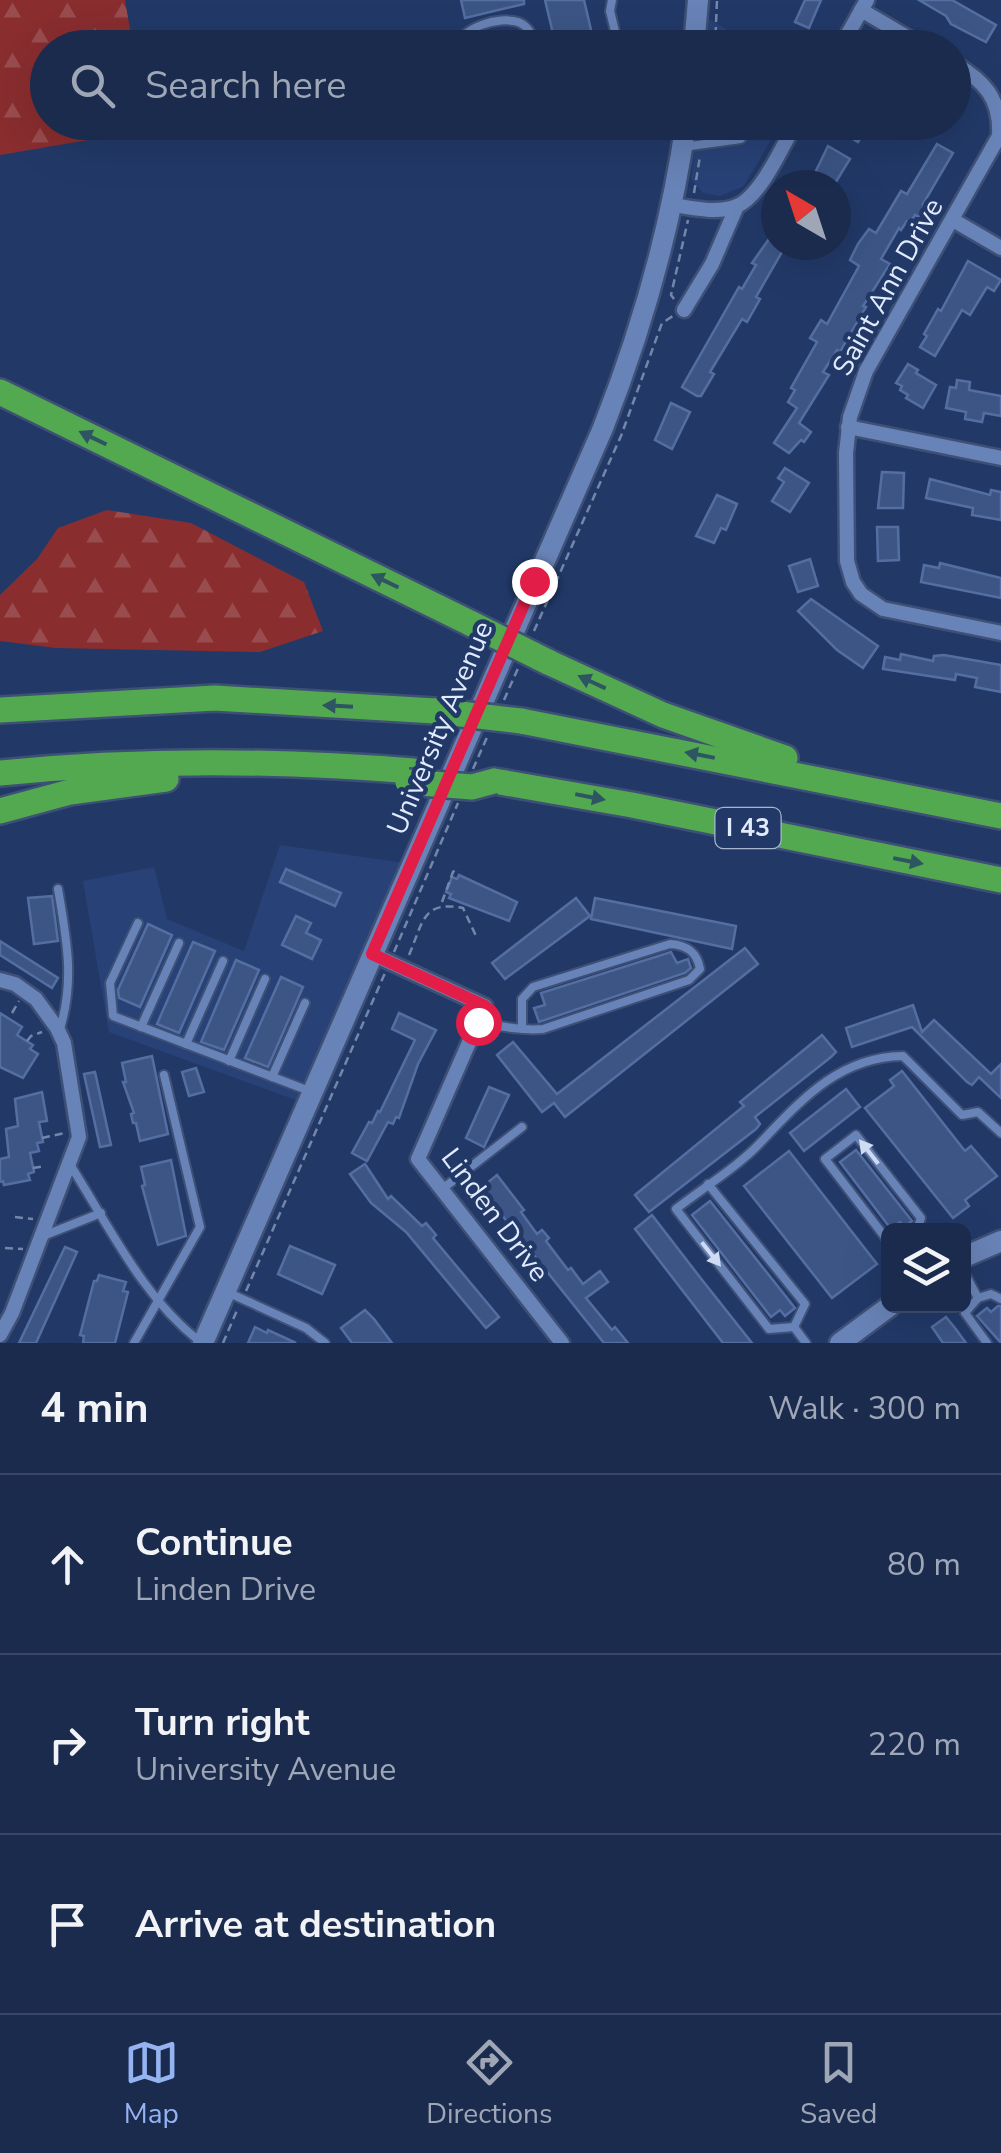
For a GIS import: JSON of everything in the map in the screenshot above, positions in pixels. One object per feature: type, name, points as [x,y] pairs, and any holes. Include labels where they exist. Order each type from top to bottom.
[{"type":"highway","points":[[0,392],[548,662],[663,715],[809,766],[844,785]]},
{"type":"highway","name":"I 43","points":[[0,710],[215,698],[435,711],[522,721],[1001,816]]},
{"type":"highway","name":"I 43","points":[[0,773],[71,766],[231,762],[494,781],[1001,880]]},
{"type":"highway","points":[[0,810],[84,789],[181,777],[411,777]]},
{"type":"main road","points":[[696,30],[698,0]]},
{"type":"main road","name":"University Avenue","points":[[203,1343],[603,428],[641,322],[673,206],[683,140]]},
{"type":"main road","points":[[971,1254],[1001,1242]]},
{"type":"main road","points":[[841,1343],[881,1313]]},
{"type":"street","points":[[850,30],[864,5],[900,30]]},
{"type":"street","name":"Saint Ann Drive","points":[[971,75],[987,86],[998,107],[1001,122],[996,147],[866,370],[848,427],[846,561],[853,582],[871,603],[1001,633]]},
{"type":"street","points":[[684,310],[712,264],[736,206],[754,191],[785,140]]},
{"type":"street","points":[[673,206],[710,210],[736,206]]},
{"type":"street","points":[[953,220],[1001,248]]},
{"type":"street","points":[[848,427],[1001,458]]},
{"type":"street","points":[[372,954],[485,1006],[478,1022]]},
{"type":"street","points":[[0,980],[15,984],[36,1000],[58,1030],[64,1043],[80,1137],[12,1314],[0,1335]]},
{"type":"street","name":"Linden Drive","points":[[478,1022],[418,1159],[562,1343]]},
{"type":"lane","points":[[612,0],[610,11],[615,30]]},
{"type":"lane","points":[[469,30],[514,22],[527,30]]},
{"type":"lane","points":[[682,147],[741,140]]},
{"type":"lane","points":[[58,890],[69,968],[69,1002],[58,1030]]},
{"type":"lane","points":[[138,922],[110,984],[114,1016],[312,1092]]},
{"type":"lane","points":[[141,1027],[179,943]]},
{"type":"lane","points":[[478,1022],[522,1029],[543,1029],[688,980],[700,969],[698,960],[688,948],[670,944],[533,986],[522,999],[522,1029]]},
{"type":"lane","points":[[186,1044],[223,961]]},
{"type":"lane","points":[[228,1061],[266,979]]},
{"type":"lane","points":[[272,1077],[305,1003]]},
{"type":"lane","points":[[794,1326],[769,1329],[676,1209],[761,1142],[778,1121],[841,1070],[878,1056],[904,1056],[962,1114],[978,1112],[1001,1133]]},
{"type":"lane","points":[[134,1343],[200,1227],[164,1075]]},
{"type":"lane","points":[[442,1190],[522,1127]]},
{"type":"lane","points":[[881,1232],[825,1159],[856,1135],[921,1218],[919,1223]]},
{"type":"lane","points":[[69,1163],[159,1303],[203,1343]]},
{"type":"lane","points":[[708,1184],[805,1304],[794,1326]]},
{"type":"lane","points":[[37,1245],[101,1212]]},
{"type":"lane","points":[[971,1285],[978,1298]]},
{"type":"lane","points":[[226,1291],[306,1328],[325,1343]]},
{"type":"lane","points":[[988,1343],[965,1313],[978,1298],[991,1294],[1001,1299]]},
{"type":"lane","points":[[794,1326],[806,1343]]},
{"type":"path","points":[[715,30],[717,0]]},
{"type":"path","points":[[441,904],[458,867]]},
{"type":"path","points":[[404,968],[428,911],[441,904],[463,908],[476,936]]},
{"type":"path","points":[[28,1041],[31,1036],[58,1030]]},
{"type":"path","points":[[42,1138],[78,1130]]},
{"type":"path","points":[[33,1168],[45,1166]]},
{"type":"path","points":[[15,1217],[45,1223]]},
{"type":"path","points":[[5,1248],[37,1245]]},
{"type":"shaded area","points":[[709,19],[727,30],[708,30]]},
{"type":"shaded area","points":[[696,140],[771,140],[744,186],[720,196],[703,193],[691,179]]},
{"type":"shaded area","points":[[280,845],[411,864],[307,1104],[109,1032],[83,881],[154,867],[167,919],[244,951]]},
{"type":"green space","points":[[0,0],[125,0],[130,30],[30,30],[30,140],[88,140],[0,155]]},
{"type":"green space","points":[[107,510],[191,523],[304,582],[323,631],[260,652],[56,648],[0,641],[0,595],[37,559],[58,528]]},
{"type":"building","points":[[461,0],[524,0],[524,4],[465,18]]},
{"type":"building","points":[[545,0],[584,0],[591,30],[552,30]]},
{"type":"building","points":[[805,0],[821,0],[809,28],[795,22]]},
{"type":"building","points":[[919,0],[952,0],[996,25],[986,42],[971,34],[971,30],[951,24],[946,16]]},
{"type":"building","points":[[937,144],[953,153],[919,217],[915,215],[910,223],[907,221],[899,228],[881,259],[890,264],[840,352],[837,350],[823,372],[829,375],[799,423],[811,432],[789,453],[774,443],[797,408],[788,402],[795,390],[791,388],[817,342],[810,338],[821,320],[827,324],[859,266],[850,260],[858,244],[869,229],[876,233],[901,191],[907,194]]},
{"type":"building","points":[[828,146],[850,159],[843,170],[816,170]]},
{"type":"building","points":[[761,250],[761,260],[777,260],[747,322],[742,319],[710,372],[714,374],[701,396],[697,396],[682,387],[739,287],[742,289],[756,265],[752,263]]},
{"type":"building","points":[[968,261],[1001,280],[994,291],[987,287],[970,315],[962,310],[935,356],[920,347],[927,336],[924,334]]},
{"type":"building","points":[[908,364],[936,385],[923,408],[906,398],[908,395],[900,390],[902,386],[896,383]]},
{"type":"building","points":[[957,380],[970,382],[969,390],[1001,396],[1001,416],[984,413],[982,422],[965,419],[966,412],[946,408],[950,387],[956,388]]},
{"type":"building","points":[[671,403],[690,412],[672,449],[655,440]]},
{"type":"building","points":[[785,468],[809,483],[790,512],[772,501],[784,482],[778,478]]},
{"type":"building","points":[[882,472],[904,473],[903,508],[878,508]]},
{"type":"building","points":[[930,479],[990,495],[991,490],[1001,492],[1001,520],[972,515],[973,508],[926,498]]},
{"type":"building","points":[[717,495],[737,504],[726,530],[721,528],[714,543],[696,536]]},
{"type":"building","points":[[877,527],[898,527],[899,560],[878,561]]},
{"type":"building","points":[[810,559],[818,586],[798,592],[789,566]]},
{"type":"building","points":[[940,563],[1001,578],[1001,598],[921,582],[924,565],[939,568]]},
{"type":"building","points":[[811,599],[878,646],[863,668],[837,650],[798,611]]},
{"type":"building","points":[[901,654],[933,661],[934,656],[944,655],[1001,665],[1001,692],[975,687],[977,678],[956,674],[955,680],[883,669],[885,657],[900,660]]},
{"type":"building","points":[[286,869],[341,893],[335,906],[280,882]]},
{"type":"building","points":[[459,875],[517,902],[509,921],[449,898],[451,894],[446,892],[452,877],[457,879]]},
{"type":"building","points":[[52,896],[58,941],[34,944],[28,898]]},
{"type":"building","points":[[576,898],[590,916],[505,979],[492,963]]},
{"type":"building","points":[[595,898],[736,926],[732,949],[591,919]]},
{"type":"building","points":[[296,916],[311,923],[306,933],[321,940],[312,959],[282,945]]},
{"type":"building","points":[[148,924],[172,935],[140,1007],[119,998],[118,990]]},
{"type":"building","points":[[0,941],[58,978],[52,988],[0,955]]},
{"type":"building","points":[[193,942],[215,951],[179,1033],[157,1024]]},
{"type":"building","points":[[745,948],[758,964],[565,1117],[554,1103],[542,1112],[497,1055],[513,1042],[557,1094]]},
{"type":"building","points":[[671,952],[677,963],[688,959],[691,968],[539,1022],[534,1008],[545,1005],[541,993]]},
{"type":"building","points":[[236,960],[259,970],[224,1050],[201,1042]]},
{"type":"building","points":[[281,977],[303,987],[268,1067],[245,1058]]},
{"type":"building","points":[[913,1005],[922,1032],[934,1020],[991,1074],[1001,1064],[1001,1098],[979,1077],[972,1085],[967,1082],[912,1027],[852,1047],[846,1028]]},
{"type":"building","points":[[0,1013],[22,1027],[17,1035],[33,1045],[30,1049],[38,1054],[23,1078],[0,1067]]},
{"type":"building","points":[[399,1013],[436,1030],[418,1064],[399,1118],[393,1124],[388,1122],[367,1161],[352,1153],[369,1122],[380,1112],[415,1040],[392,1029]]},
{"type":"building","points":[[822,1035],[836,1052],[755,1117],[760,1124],[756,1129],[649,1212],[635,1195],[744,1106],[740,1102]]},
{"type":"building","points":[[152,1056],[168,1134],[140,1141],[123,1082],[122,1063]]},
{"type":"building","points":[[196,1068],[204,1092],[189,1096],[182,1072]]},
{"type":"building","points":[[902,1071],[965,1151],[971,1146],[997,1176],[965,1200],[969,1206],[953,1218],[865,1108],[894,1086],[890,1080]]},
{"type":"building","points":[[95,1072],[111,1145],[100,1147],[84,1074]]},
{"type":"building","points":[[489,1087],[509,1095],[484,1147],[466,1138]]},
{"type":"building","points":[[846,1089],[860,1107],[804,1151],[790,1133]]},
{"type":"building","points":[[42,1092],[47,1121],[39,1122],[43,1142],[37,1143],[39,1151],[30,1153],[34,1172],[28,1174],[30,1180],[4,1185],[0,1182],[0,1159],[9,1157],[6,1129],[18,1126],[15,1099]]},
{"type":"building","points":[[856,1150],[912,1221],[886,1223],[840,1162]]},
{"type":"building","points":[[789,1151],[877,1264],[832,1298],[744,1186]]},
{"type":"building","points":[[171,1160],[186,1236],[158,1245],[142,1186],[145,1185],[141,1167]]},
{"type":"building","points":[[365,1164],[388,1199],[391,1196],[422,1226],[426,1223],[436,1235],[433,1238],[499,1317],[486,1328],[406,1232],[371,1203],[350,1174]]},
{"type":"building","points":[[497,1175],[537,1234],[542,1230],[568,1270],[571,1268],[583,1284],[600,1271],[608,1282],[586,1298],[628,1343],[604,1343],[489,1199],[482,1187]]},
{"type":"building","points":[[710,1201],[795,1308],[785,1316],[780,1310],[771,1317],[692,1215]]},
{"type":"building","points":[[652,1215],[752,1343],[723,1343],[635,1229]]},
{"type":"building","points":[[290,1246],[335,1265],[322,1294],[278,1274]]},
{"type":"building","points":[[65,1247],[77,1252],[36,1343],[19,1343]]},
{"type":"building","points":[[99,1275],[126,1282],[123,1291],[128,1292],[115,1343],[83,1343],[84,1336],[80,1335]]},
{"type":"building","points":[[1001,1306],[1001,1343],[977,1316]]},
{"type":"building","points":[[365,1310],[392,1343],[352,1343],[341,1328]]},
{"type":"building","points":[[946,1317],[966,1343],[943,1343],[932,1327]]},
{"type":"building","points":[[255,1327],[267,1333],[268,1330],[296,1343],[248,1343]]},
{"type":"route","points":[[478,1022],[485,1006],[372,954],[534,581]]}]
